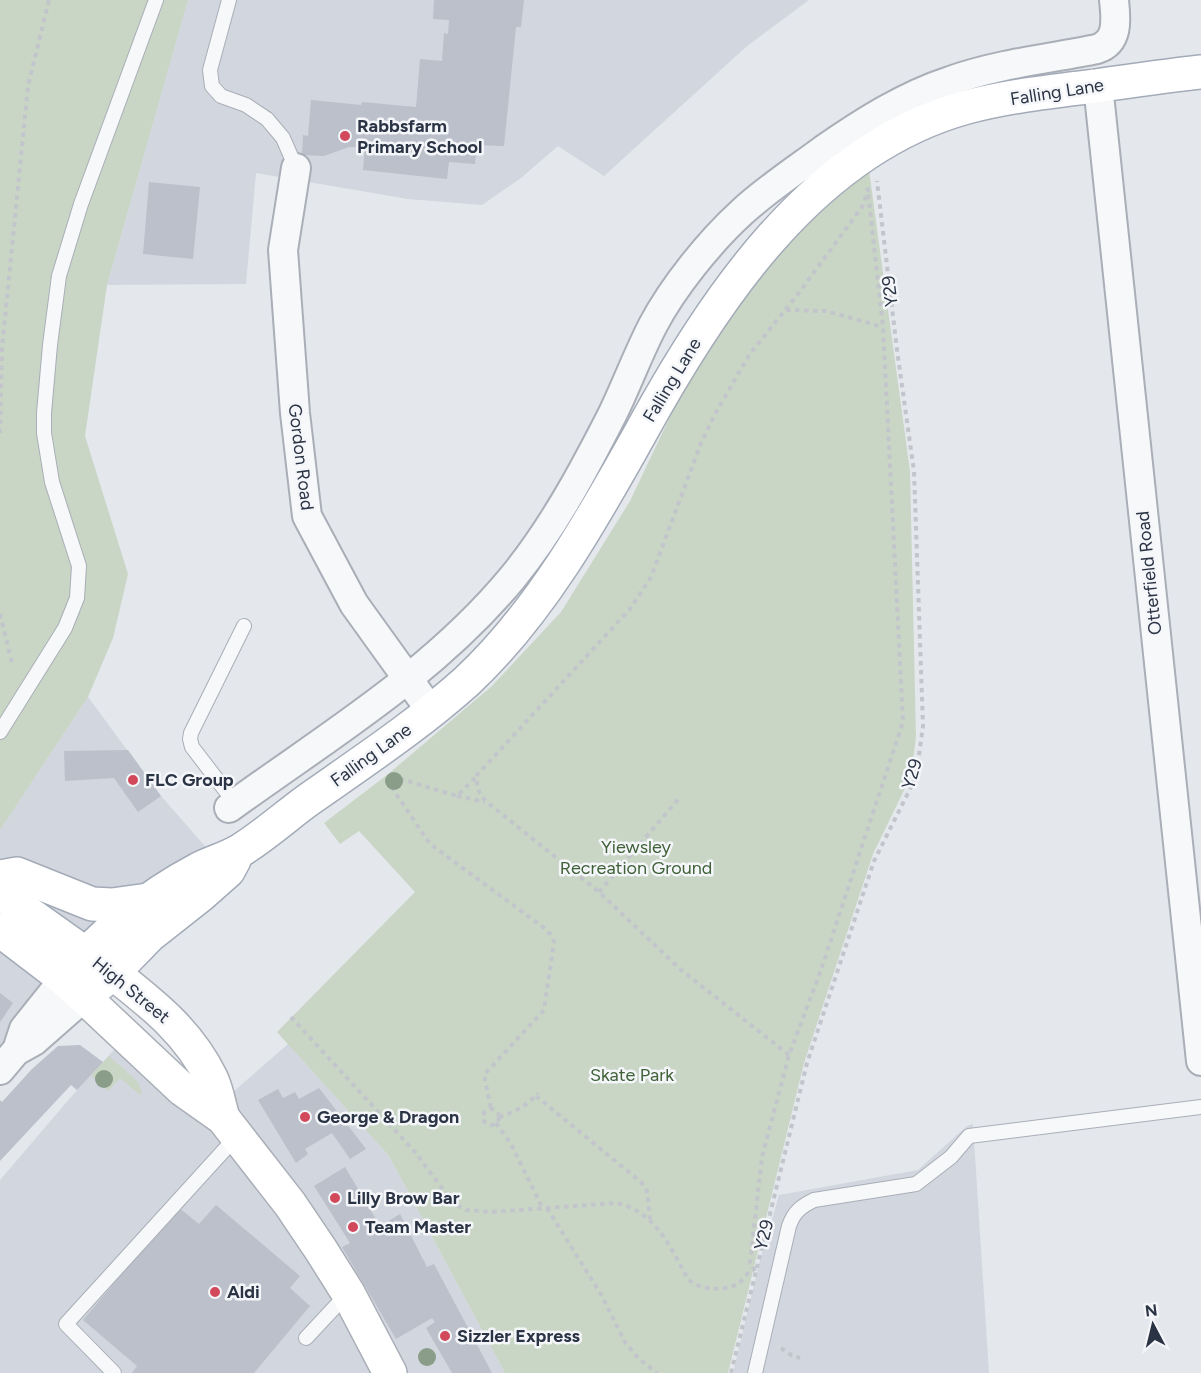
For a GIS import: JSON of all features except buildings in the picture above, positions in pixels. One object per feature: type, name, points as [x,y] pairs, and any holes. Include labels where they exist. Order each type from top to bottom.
[{"type":"main road","name":"Falling Lane","points":[[74,988],[86,953],[148,900],[200,868],[240,851],[431,711],[495,652],[541,594],[596,511],[680,365],[713,314],[750,264],[808,199],[867,154],[916,127],[966,108],[1030,95],[1201,72]]},
{"type":"main road","name":"Falling Lane","points":[[74,988],[113,973],[150,935],[228,871],[240,851]]},
{"type":"main road","points":[[0,878],[17,874],[92,904],[112,905],[148,900]]},
{"type":"main road","name":"High Street","points":[[0,893],[86,953],[162,1012],[193,1046],[212,1080],[230,1127]]},
{"type":"main road","name":"High Street","points":[[0,930],[74,988],[182,1089],[230,1127],[290,1204],[348,1293],[390,1373]]},
{"type":"street","name":"Falling Lane","points":[[232,806],[408,681],[462,633],[513,577],[546,532],[573,487],[613,412],[654,324],[692,266],[741,213],[778,182],[848,133],[911,97],[949,81],[989,70],[1105,46],[1115,30],[1114,0]]},
{"type":"street","name":"Otterfield Road","points":[[1098,86],[1201,1061]]},
{"type":"street","name":"Gordon Road","points":[[296,168],[283,250],[295,413],[307,516],[354,604],[431,711]]},
{"type":"street","points":[[8,1060],[24,1029],[74,988]]},
{"type":"lane","points":[[0,732],[65,627],[77,598],[79,566],[52,482],[44,433],[50,345],[59,276],[81,204],[156,0]]},
{"type":"lane","points":[[229,0],[210,70],[212,86],[221,96],[246,105],[267,119],[283,138],[296,168]]},
{"type":"lane","points":[[232,806],[192,747],[190,740],[191,733],[244,626]]},
{"type":"lane","points":[[755,1373],[785,1240],[794,1213],[802,1206],[814,1200],[916,1184],[951,1157],[969,1136],[1201,1107]]},
{"type":"lane","points":[[114,1373],[66,1324],[230,1127]]},
{"type":"lane","points":[[306,1338],[348,1293]]},
{"type":"path","points":[[0,433],[1,349],[28,86],[49,0]]},
{"type":"path","points":[[291,1017],[415,1152],[457,1207],[479,1212],[617,1203],[643,1213],[660,1230],[693,1284],[710,1288],[734,1285],[753,1269],[750,1263],[762,1157],[789,1055],[821,970],[903,722],[883,327],[868,191],[867,154]]},
{"type":"path","name":"Y29","points":[[732,1373],[753,1269],[807,1064],[874,861],[915,777],[923,726],[914,471],[867,154]]},
{"type":"path","points":[[457,796],[630,609],[641,594],[651,577],[701,443],[714,416],[749,355],[862,207],[868,191]]},
{"type":"path","points":[[785,310],[826,311],[883,327]]},
{"type":"path","points":[[0,614],[12,663]]},
{"type":"path","points":[[486,802],[457,796],[387,775],[387,782],[430,844],[543,927],[554,942],[544,1010],[484,1075],[491,1109]]},
{"type":"path","points":[[477,775],[478,789],[486,802],[599,892],[680,969],[789,1055]]},
{"type":"path","points":[[599,892],[681,796]]},
{"type":"path","points":[[496,1123],[499,1117],[524,1107],[537,1094],[641,1182],[647,1191],[650,1220]]},
{"type":"path","points":[[491,1109],[496,1110],[499,1117]]},
{"type":"path","points":[[491,1109],[485,1113],[484,1119],[489,1124],[496,1123]]},
{"type":"path","points":[[496,1123],[511,1144],[545,1209],[602,1296],[625,1342],[638,1358],[657,1373]]},
{"type":"shaded area","name":"Rabbsfarm Primary School","points":[[188,0],[809,0],[746,47],[604,176],[558,146],[521,178],[482,205],[408,199],[256,173],[246,284],[107,285]]},
{"type":"shaded area","points":[[88,697],[161,796],[218,861],[0,1065],[0,830]]},
{"type":"shaded area","points":[[136,1026],[238,1139],[386,1373],[0,1373],[0,1180],[77,1090]]},
{"type":"shaded area","points":[[288,1044],[389,1156],[505,1373],[391,1373],[218,1105]]},
{"type":"shaded area","points":[[973,1124],[989,1373],[733,1373],[759,1264],[779,1195],[918,1170],[967,1126]]},
{"type":"green space","points":[[0,0],[188,0],[107,285],[85,436],[128,574],[113,638],[88,697],[0,830]]},
{"type":"green space","name":"Yiewsley Recreation Ground","points":[[869,170],[910,471],[916,737],[911,776],[873,854],[804,1063],[728,1373],[505,1373],[389,1156],[277,1032],[415,892],[359,831],[340,844],[324,823],[387,775],[492,686],[561,612],[630,501],[698,358],[726,315],[806,219]]},
{"type":"green space","points":[[109,1056],[138,1082],[142,1093],[140,1095],[120,1078],[108,1091],[91,1075]]},
{"type":"place","name":"Rabbsfarm Primary School","points":[[345,136]]},
{"type":"place","name":"FLC Group","points":[[133,780]]},
{"type":"place","name":"George & Dragon","points":[[305,1117]]},
{"type":"place","name":"Lilly Brow Bar","points":[[335,1198]]},
{"type":"place","name":"Team Master","points":[[353,1227]]},
{"type":"place","name":"Aldi","points":[[215,1292]]},
{"type":"place","name":"Sizzler Express","points":[[445,1336]]},
{"type":"park label","name":"Skate Park","points":[[632,1075]]}]
